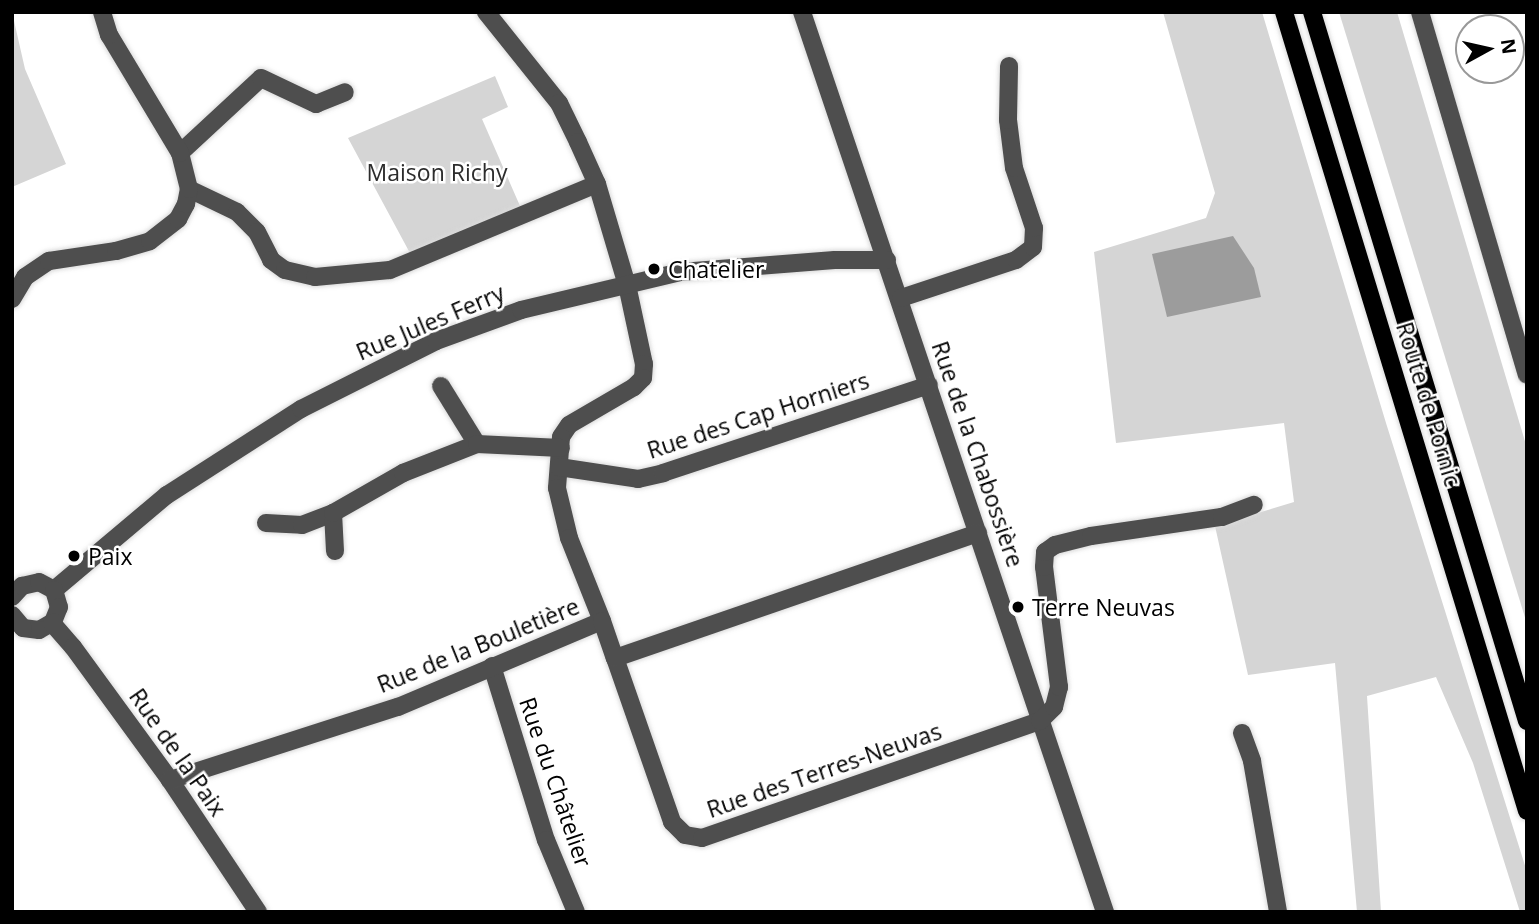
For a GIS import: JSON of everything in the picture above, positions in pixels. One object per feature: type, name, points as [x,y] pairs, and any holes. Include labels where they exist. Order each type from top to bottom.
[{"type":"main road","name":"Route de Pornic","points":[[1284,12],[1527,811]]},
{"type":"main road","name":"Route de Pornic","points":[[1312,12],[1527,721]]},
{"type":"street","points":[[12,299],[25,277],[49,261],[117,251],[150,241],[178,219],[190,189],[180,153],[109,35],[102,12]]},
{"type":"street","points":[[486,12],[559,103],[597,184],[627,285],[644,364],[643,378],[635,387],[569,425],[561,437],[557,488],[569,538],[602,621]]},
{"type":"street","name":"Rue de la Chabossière","points":[[802,12],[901,298],[1105,912]]},
{"type":"street","points":[[1420,12],[1527,375]]},
{"type":"street","points":[[901,298],[1016,260],[1032,247],[1034,228],[1014,167],[1009,132],[1009,66]]},
{"type":"street","points":[[180,153],[261,78],[316,104],[345,92]]},
{"type":"street","points":[[190,189],[237,212],[257,232],[271,260],[285,270],[315,277],[390,270],[597,184]]},
{"type":"street","name":"Rue Jules Ferry","points":[[54,590],[167,495],[301,409],[436,341],[521,310],[681,272],[835,260],[887,260]]},
{"type":"street","name":"Rue des Cap Horniers","points":[[559,467],[638,479],[929,385]]},
{"type":"street","points":[[440,386],[477,444]]},
{"type":"street","points":[[266,523],[302,525],[333,513],[403,473],[477,444],[561,447]]},
{"type":"street","points":[[1040,721],[1054,707],[1059,687],[1044,566],[1045,552],[1055,545],[1091,536],[1222,517],[1254,505]]},
{"type":"street","points":[[333,513],[335,551]]},
{"type":"street","points":[[615,658],[978,533]]},
{"type":"street","points":[[13,593],[34,582],[43,583],[54,590],[59,607],[52,623],[35,631],[15,625]]},
{"type":"street","name":"Rue de la Bouletière","points":[[170,780],[398,707],[602,621],[615,658]]},
{"type":"street","name":"Rue de la Paix","points":[[52,623],[73,647],[170,780],[258,912]]},
{"type":"street","name":"Rue des Terres-Neuvas","points":[[615,658],[673,822],[685,835],[702,838],[1040,721]]},
{"type":"street","name":"Rue du Châtelier","points":[[492,666],[546,840],[576,912]]},
{"type":"street","points":[[1242,733],[1252,761],[1278,912]]},
{"type":"green space","points":[[12,12],[25,69],[66,164],[12,187]]},
{"type":"green space","points":[[1163,12],[1262,12],[1386,423],[1527,872],[1527,912],[1520,912],[1473,763],[1436,677],[1367,696],[1381,912],[1357,912],[1335,663],[1248,675],[1215,526],[1294,502],[1284,423],[1116,443],[1094,252],[1206,218],[1215,193]]},
{"type":"green space","points":[[1339,12],[1397,12],[1527,448],[1527,624]]},
{"type":"green space","name":"Maison Richy","points":[[495,76],[508,107],[482,119],[520,206],[411,255],[348,138]]},
{"type":"shaded area","points":[[1233,236],[1254,268],[1261,297],[1167,317],[1152,254]]},
{"type":"place","name":"Chatelier","points":[[654,269]]},
{"type":"place","name":"Paix","points":[[74,556]]},
{"type":"place","name":"Terre Neuvas","points":[[1018,607]]}]
